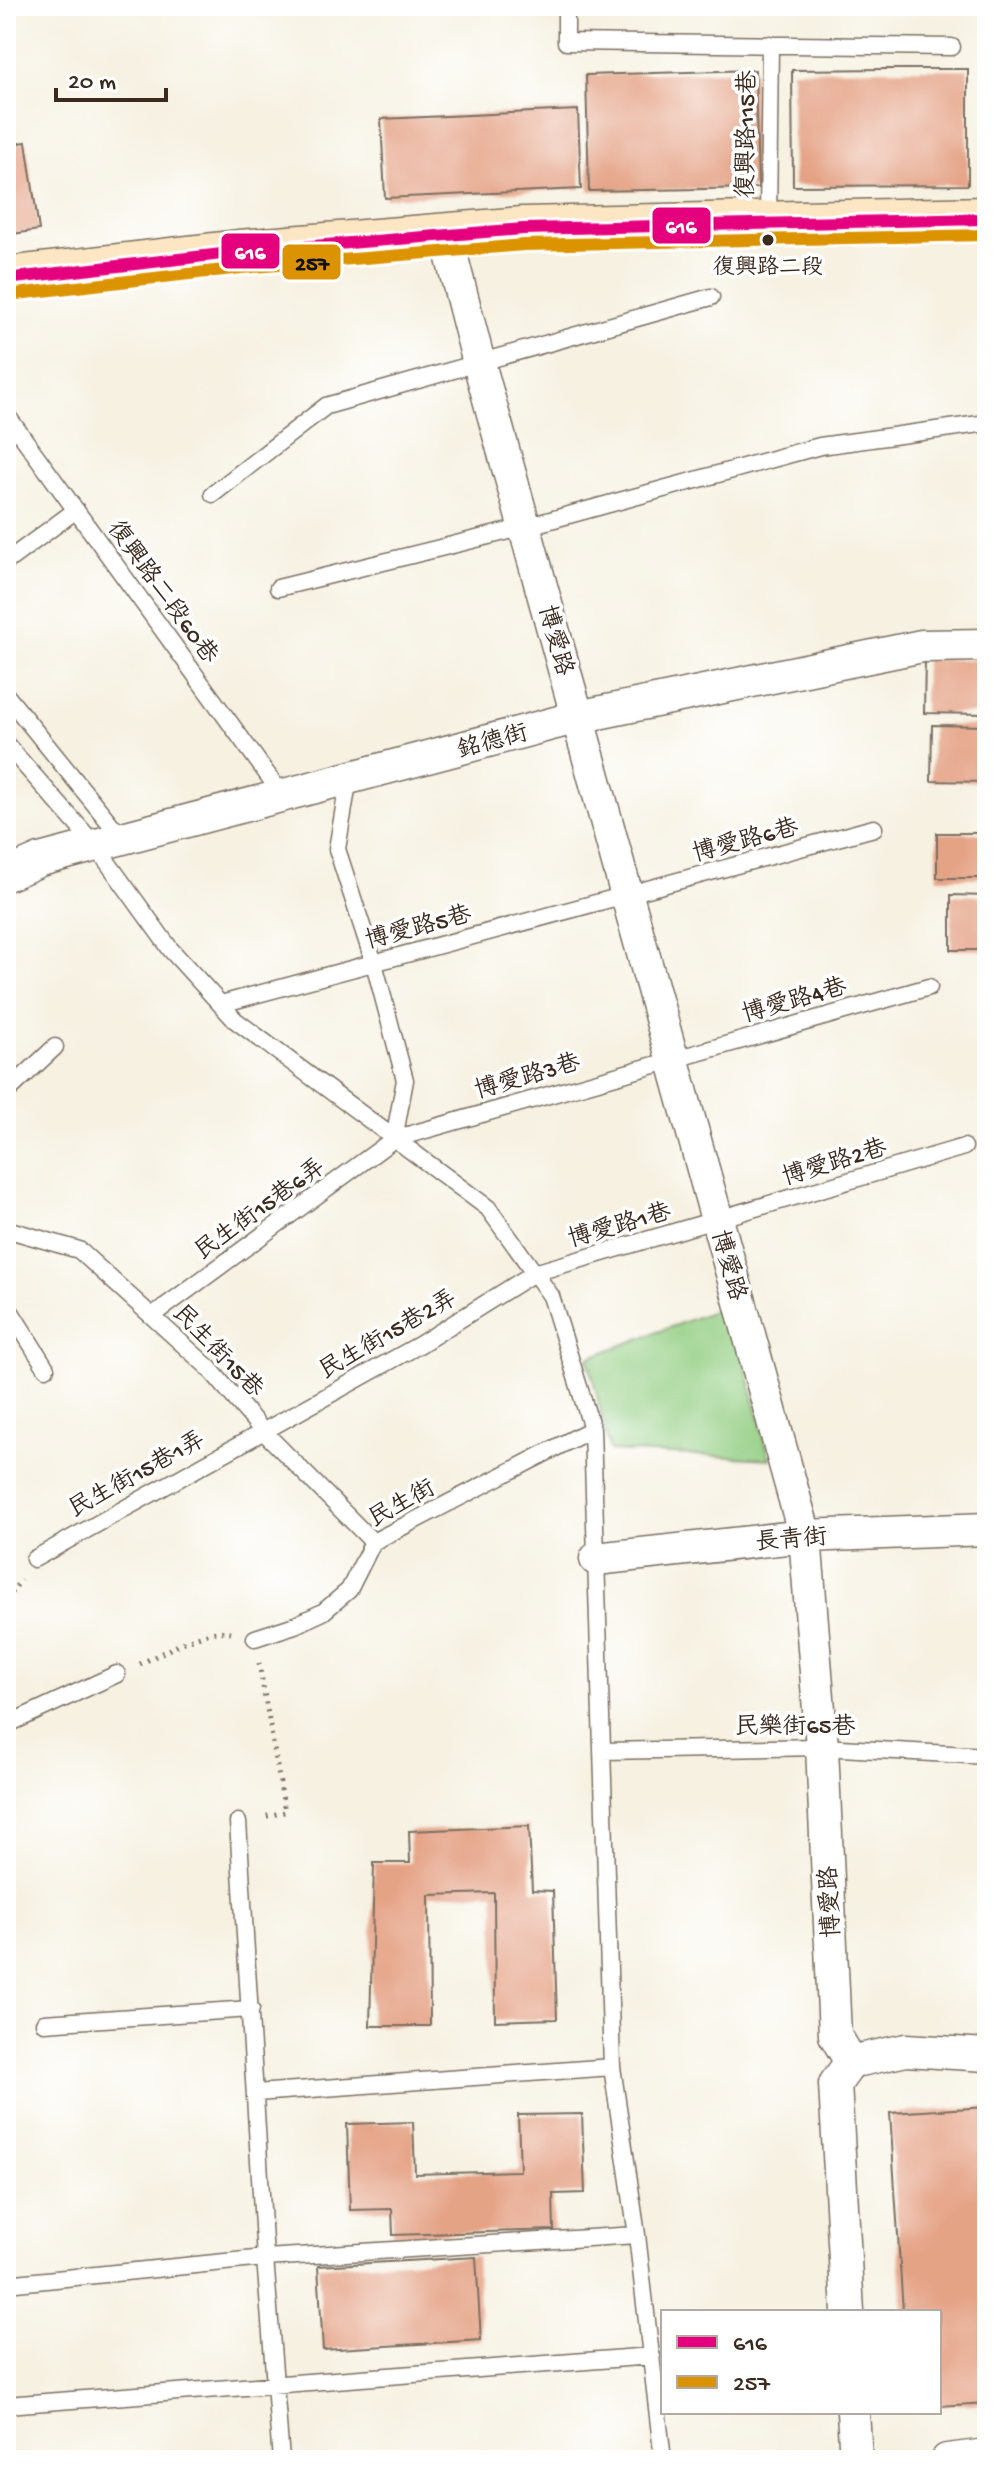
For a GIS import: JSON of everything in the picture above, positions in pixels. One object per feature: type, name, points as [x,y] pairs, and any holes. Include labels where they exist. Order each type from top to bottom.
[{"type":"street","points":[[6,279],[239,252],[523,229],[987,219]]},
{"type":"street","name":"博愛路","points":[[446,235],[805,1536],[822,1747],[835,2035],[851,2062]]},
{"type":"street","name":"銘德街","points":[[6,875],[40,860],[578,717],[922,646],[987,645]]},
{"type":"street","name":"長青街","points":[[596,1559],[805,1536],[987,1529]]},
{"type":"street","points":[[848,2310],[835,2084],[851,2062],[906,2050],[987,2055]]},
{"type":"street","points":[[853,2414],[856,2460]]},
{"type":"street","points":[[947,2460],[987,2455]]},
{"type":"lane","name":"復興路115巷","points":[[566,6],[566,42],[952,47]]},
{"type":"lane","name":"復興路115巷","points":[[768,224],[770,44]]},
{"type":"lane","points":[[213,494],[326,406],[711,297]]},
{"type":"lane","name":"復興路二段60巷","points":[[6,414],[283,796]]},
{"type":"lane","points":[[278,588],[525,527],[820,446],[987,423]]},
{"type":"lane","points":[[6,562],[76,510]]},
{"type":"lane","points":[[6,695],[109,842],[171,950],[235,1020],[488,1208],[551,1296],[592,1429],[612,2067],[637,2235],[663,2460]]},
{"type":"lane","points":[[6,744],[109,842]]},
{"type":"lane","points":[[349,778],[337,849],[374,963],[405,1080],[394,1139]]},
{"type":"lane","name":"博愛路6巷","points":[[628,895],[874,828]]},
{"type":"lane","name":"博愛路5巷","points":[[221,1004],[628,895]]},
{"type":"lane","name":"博愛路4巷","points":[[672,1058],[929,987]]},
{"type":"lane","points":[[6,1093],[55,1047]]},
{"type":"lane","name":"博愛路3巷","points":[[394,1139],[672,1058]]},
{"type":"lane","name":"民生街15巷6弄","points":[[152,1316],[394,1139]]},
{"type":"lane","name":"博愛路2巷","points":[[718,1221],[964,1147]]},
{"type":"lane","name":"博愛路1巷","points":[[534,1273],[718,1221]]},
{"type":"lane","name":"民生街15巷","points":[[6,1229],[79,1250],[209,1368],[262,1430],[373,1542]]},
{"type":"lane","name":"民生街15巷2弄","points":[[262,1430],[419,1345],[534,1273]]},
{"type":"lane","points":[[6,1304],[46,1368]]},
{"type":"lane","name":"民生街","points":[[255,1638],[295,1625],[332,1605],[349,1590],[373,1542],[592,1429]]},
{"type":"lane","name":"民生街15巷1弄","points":[[34,1559],[262,1430]]},
{"type":"lane","points":[[6,1725],[117,1674]]},
{"type":"lane","name":"民樂街65巷","points":[[602,1751],[822,1747],[987,1756]]},
{"type":"lane","points":[[238,1822],[281,2460]]},
{"type":"lane","points":[[44,2023],[251,2009]]},
{"type":"lane","points":[[256,2093],[612,2067]]},
{"type":"lane","points":[[6,2284],[265,2258],[637,2235]]},
{"type":"lane","points":[[6,2405],[652,2356]]},
{"type":"path","points":[[117,1674],[205,1635],[226,1630],[255,1638],[285,1812],[238,1822]]},
{"type":"green space","points":[[729,1305],[770,1459],[610,1451],[588,1358]]},
{"type":"building","points":[[968,69],[968,185],[793,186],[792,70]]},
{"type":"building","points":[[755,70],[758,188],[589,191],[586,75]]},
{"type":"building","points":[[578,110],[581,189],[385,198],[381,119]]},
{"type":"building","points":[[26,142],[39,230],[6,235],[6,145]]},
{"type":"building","points":[[925,659],[987,660],[987,714],[924,713]]},
{"type":"building","points":[[932,725],[987,726],[987,782],[931,781]]},
{"type":"building","points":[[937,833],[987,833],[987,878],[937,878]]},
{"type":"building","points":[[951,895],[987,896],[987,950],[951,950]]},
{"type":"building","points":[[529,1826],[532,1890],[553,1891],[557,2019],[495,2021],[494,1893],[429,1895],[430,2026],[370,2026],[374,1863],[410,1863],[409,1831]]},
{"type":"building","points":[[987,2107],[987,2403],[941,2406],[941,2310],[903,2310],[890,2113]]},
{"type":"building","points":[[582,2114],[585,2193],[553,2194],[554,2230],[393,2235],[392,2209],[350,2210],[347,2124],[413,2122],[415,2174],[520,2171],[518,2115]]},
{"type":"building","points":[[476,2257],[481,2340],[323,2350],[318,2266]]},
{"type":"transit line","name":"616","points":[[6,279],[239,252],[523,229],[987,219]]},
{"type":"transit line","name":"257","points":[[8,295],[241,268],[524,245],[987,235]]},
{"type":"place","name":"復興路二段","points":[[768,240]]}]
